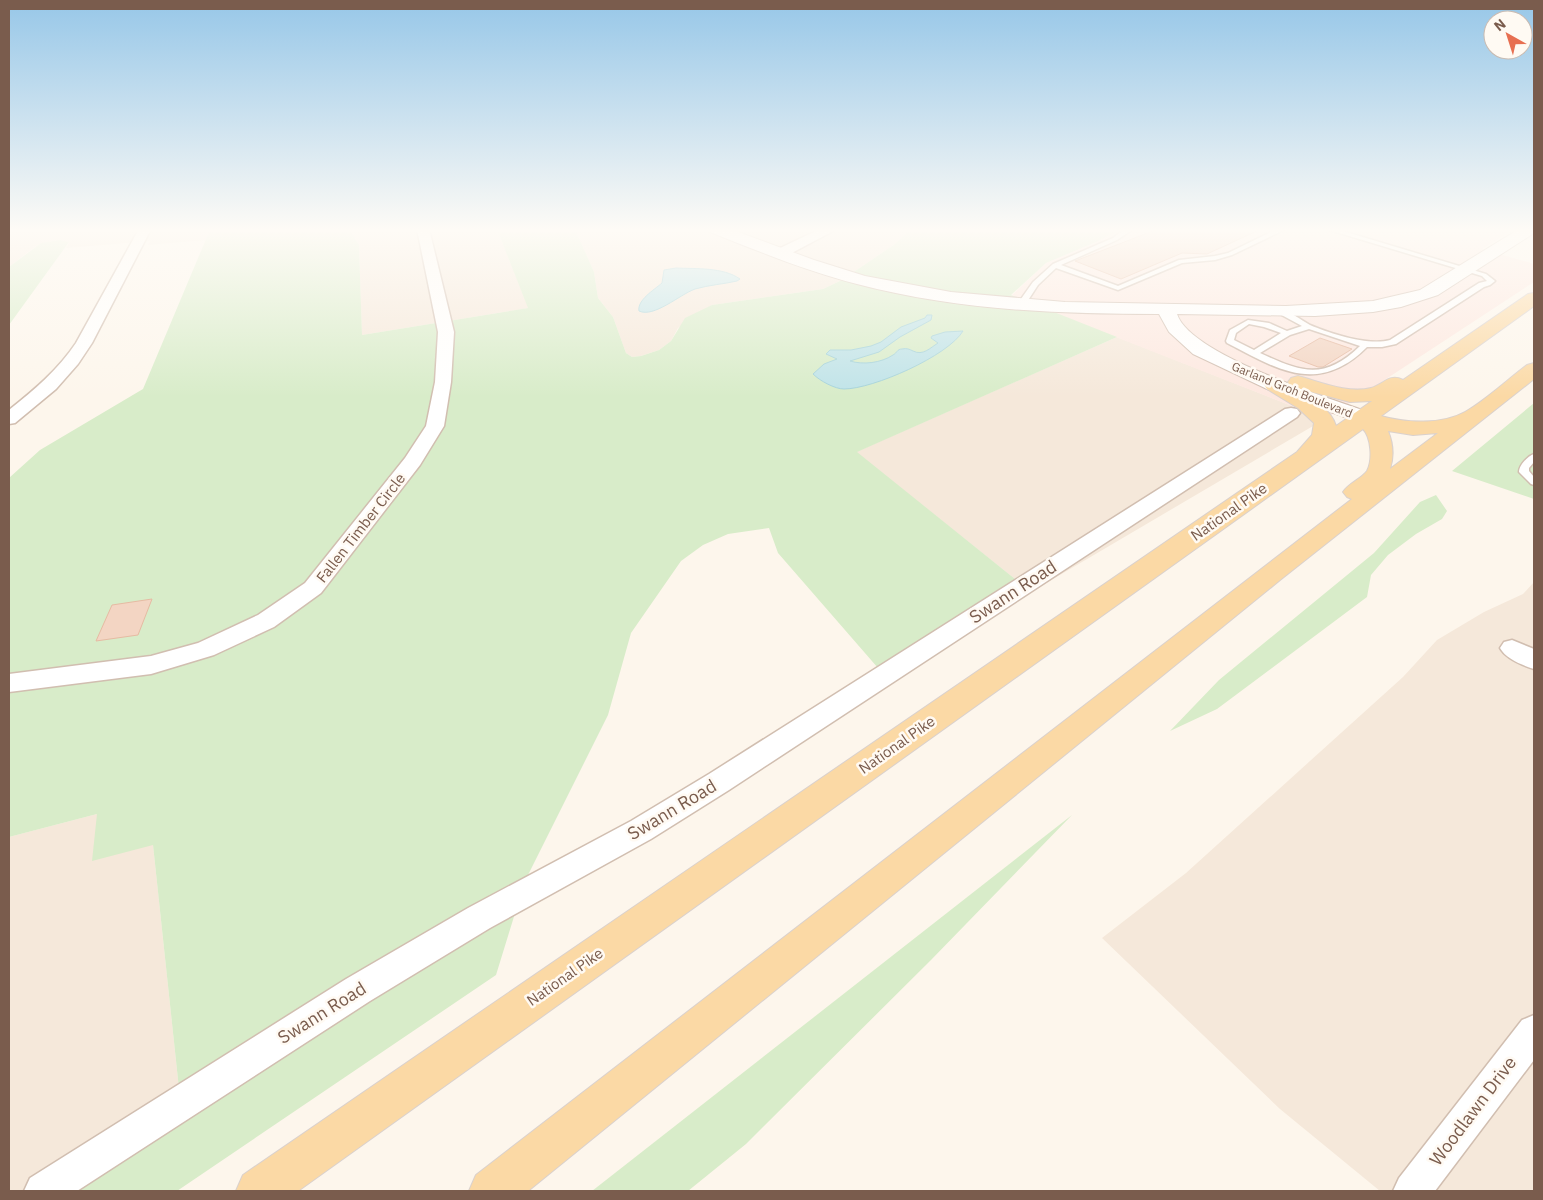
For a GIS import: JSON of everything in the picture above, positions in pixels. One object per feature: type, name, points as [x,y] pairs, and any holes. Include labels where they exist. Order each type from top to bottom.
[{"type":"main road","points":[[1298,382],[1350,396],[1377,394],[1526,294],[1534,293]]},
{"type":"main road","name":"National Pike","points":[[259,1191],[1534,298]]},
{"type":"main road","points":[[492,1191],[1271,574],[1534,369]]},
{"type":"main road","points":[[1274,385],[1314,410],[1322,416],[1326,424],[1325,432],[1301,462]]},
{"type":"main road","points":[[1364,418],[1408,428],[1430,429],[1476,415]]},
{"type":"main road","points":[[1271,574],[1271,561],[1377,474],[1381,462],[1380,439],[1376,430],[1364,418]]},
{"type":"street","points":[[9,419],[50,385],[72,361],[84,343],[115,285]]},
{"type":"street","name":"Fallen Timber Circle","points":[[9,683],[151,665],[206,649],[266,621],[313,588],[414,462],[435,426],[442,382],[446,332],[436,285]]},
{"type":"street","points":[[889,285],[961,299],[1020,306],[1279,310],[1309,318],[1352,308],[1401,301],[1444,285]]},
{"type":"street","points":[[1166,308],[1198,303],[1329,302],[1360,299],[1418,285]]},
{"type":"street","name":"Garland Groh Boulevard","points":[[1166,308],[1237,357],[1344,402],[1364,418]]},
{"type":"street","name":"Garland Groh Boulevard","points":[[1166,308],[1169,318],[1176,328],[1200,350],[1274,385],[1364,418]]},
{"type":"street","points":[[1196,328],[1198,320],[1205,314],[1229,310]]},
{"type":"street","name":"Swann Road","points":[[43,1191],[358,990],[479,918],[641,830],[719,782],[1291,413]]},
{"type":"street","points":[[1512,648],[1534,660]]},
{"type":"street","name":"Woodlawn Drive","points":[[1412,1191],[1534,1032]]},
{"type":"lane","points":[[1020,306],[1035,285]]},
{"type":"lane","points":[[1110,285],[1118,288],[1125,285]]},
{"type":"lane","points":[[1253,354],[1309,318],[1365,345],[1382,345],[1394,342],[1482,285]]},
{"type":"lane","points":[[1287,333],[1266,325],[1248,322],[1233,332],[1230,341],[1253,354],[1306,373],[1316,373],[1344,363],[1365,345]]},
{"type":"lane","points":[[1534,457],[1524,468],[1524,472],[1534,482]]},
{"type":"shaded area","points":[[360,285],[520,285],[529,308],[362,335]]},
{"type":"shaded area","points":[[596,285],[831,285],[823,289],[712,305],[678,328],[671,341],[659,350],[632,357],[626,353],[613,317],[598,298]]},
{"type":"shaded area","points":[[1023,285],[1529,285],[1325,419],[1011,296]]},
{"type":"shaded area","points":[[1117,337],[1325,419],[1031,592],[856,452]]},
{"type":"shaded area","points":[[1534,582],[1534,1191],[1380,1191],[1280,1109],[1102,938],[1186,873],[1403,677],[1437,640],[1484,612],[1523,594]]},
{"type":"shaded area","points":[[97,814],[153,845],[182,1117],[67,1191],[9,1191],[9,837]]},
{"type":"green space","points":[[9,285],[38,285],[9,325]]},
{"type":"green space","points":[[187,285],[360,285],[362,335],[528,308],[519,285],[596,285],[598,298],[613,317],[626,353],[632,357],[659,350],[671,341],[685,318],[712,305],[823,289],[831,285],[1022,285],[1011,295],[1117,337],[857,452],[1015,579],[878,668],[778,553],[769,528],[728,534],[703,545],[681,561],[631,633],[608,715],[525,881],[496,975],[177,1191],[67,1191],[182,1117],[153,845],[92,861],[97,814],[9,837],[9,478],[40,450],[143,389]]},
{"type":"green space","points":[[1534,403],[1534,499],[1452,471]]},
{"type":"green space","points":[[1436,495],[1447,511],[1442,519],[1416,534],[1388,555],[1371,575],[1367,597],[1217,709],[1170,731],[1219,680],[1374,553],[1420,502]]},
{"type":"green space","points":[[1072,815],[931,960],[746,1144],[688,1191],[592,1191]]},
{"type":"water","points":[[660,285],[712,285],[695,289],[659,309],[645,312],[639,311],[643,299]]},
{"type":"water","points":[[927,315],[932,315],[931,320],[900,337],[879,352],[850,361],[861,363],[878,361],[904,349],[920,353],[938,343],[931,338],[932,336],[945,332],[963,331],[955,341],[942,351],[909,369],[857,388],[844,389],[836,388],[813,374],[824,364],[837,359],[826,354],[830,350],[851,350],[871,346],[881,342],[901,327],[925,318]]},
{"type":"building","points":[[1320,338],[1352,349],[1323,367],[1318,367],[1289,356]]},
{"type":"building","points":[[152,599],[138,635],[96,641],[112,605]]}]
